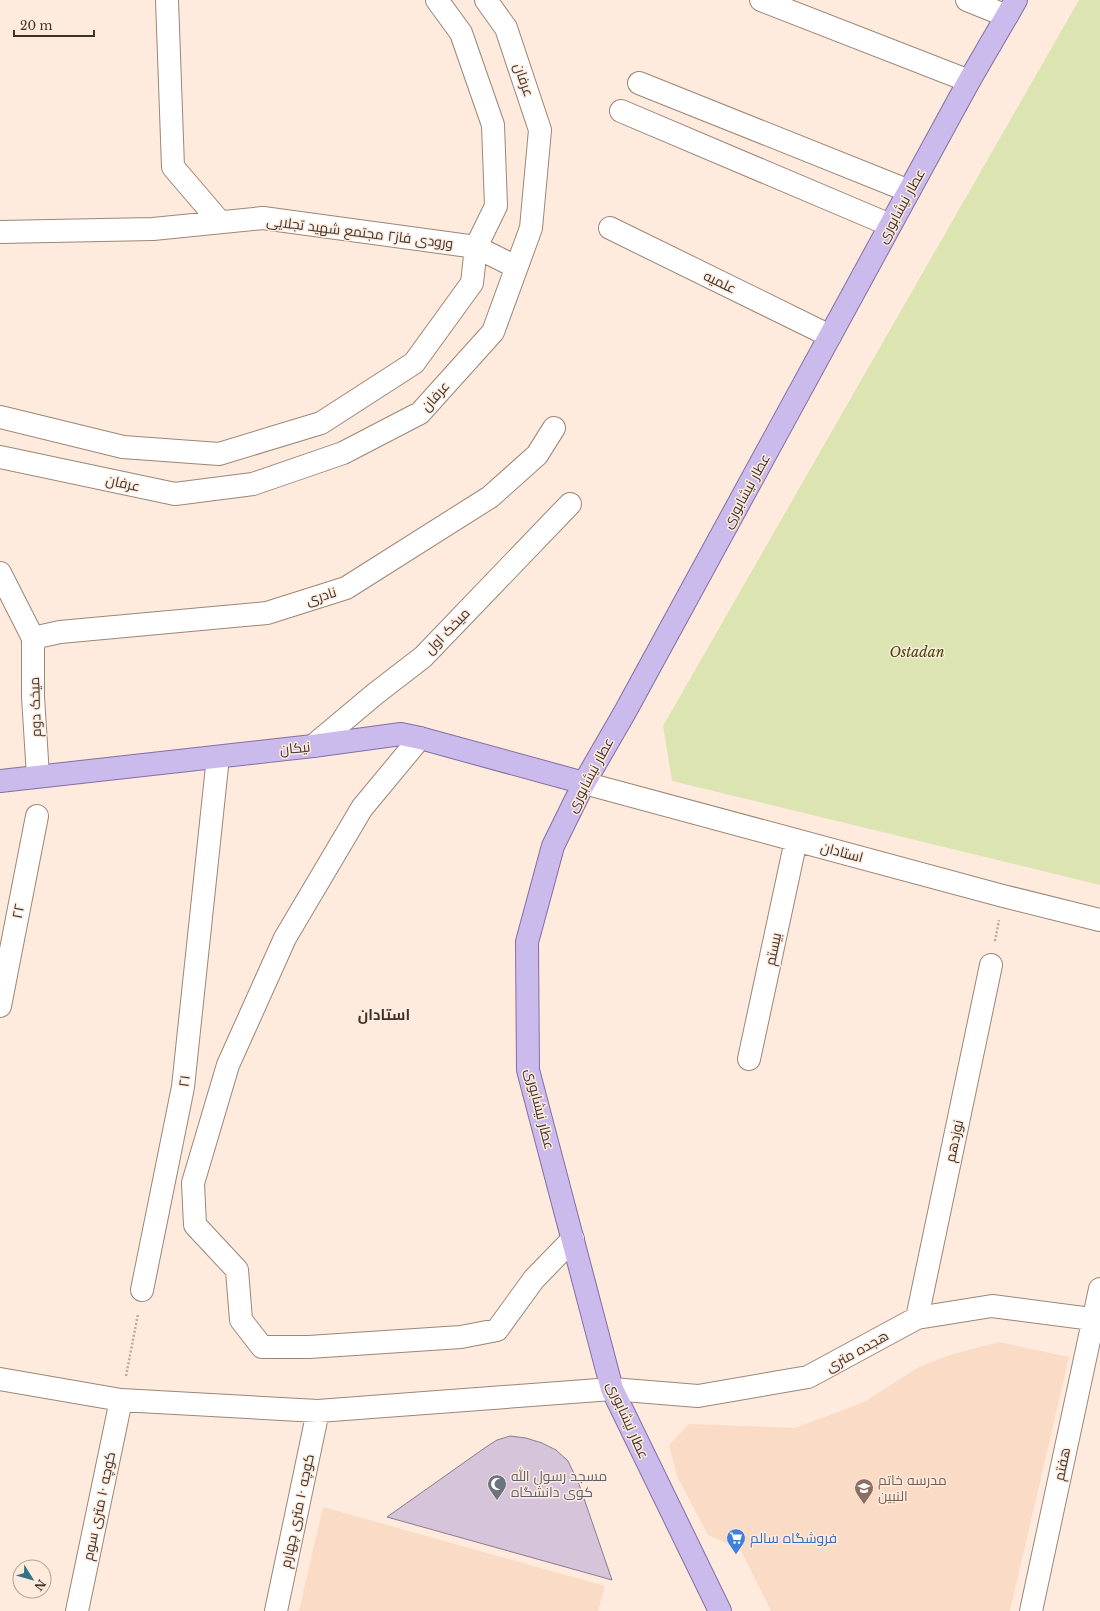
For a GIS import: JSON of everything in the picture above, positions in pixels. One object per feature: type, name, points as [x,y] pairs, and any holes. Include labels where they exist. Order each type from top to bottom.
[{"type":"main road","name":"عطار نیشابوری","points":[[720,1611],[612,1389],[528,1070],[527,942],[553,846],[584,783],[629,705],[890,225],[1011,8]]},
{"type":"main road","name":"نیکان","points":[[0,781],[313,746],[401,734],[584,783]]},
{"type":"street","points":[[168,0],[173,167],[220,222]]},
{"type":"street","points":[[0,418],[123,447],[218,454],[321,423],[414,363],[472,283],[476,247],[496,206],[494,125],[460,33],[437,0]]},
{"type":"street","name":"عرفان","points":[[0,457],[175,494],[253,484],[343,453],[420,413],[493,332],[530,228],[540,130],[506,28],[486,0]]},
{"type":"street","points":[[761,0],[969,81]]},
{"type":"street","points":[[967,0],[1011,8]]},
{"type":"street","points":[[639,83],[909,191]]},
{"type":"street","points":[[621,111],[890,225]]},
{"type":"street","name":"ورودی فاز۲ مجتمع شهید تجلایی","points":[[0,232],[152,229],[263,218],[476,247],[516,267]]},
{"type":"street","name":"علمیه","points":[[610,228],[830,336]]},
{"type":"street","name":"نادری","points":[[34,638],[60,632],[267,612],[346,588],[490,497],[537,455],[554,428]]},
{"type":"street","name":"میخک اول","points":[[313,746],[375,694],[423,657],[570,504]]},
{"type":"street","points":[[0,573],[34,638]]},
{"type":"street","name":"میخک دوم","points":[[34,638],[33,697],[38,776]]},
{"type":"street","points":[[420,738],[362,808],[285,938],[228,1065],[193,1183],[195,1225],[237,1270],[241,1320],[262,1347],[309,1347],[461,1337],[497,1330],[534,1279],[573,1239]]},
{"type":"street","name":"۲۱","points":[[142,1290],[183,1087],[218,756]]},
{"type":"street","name":"استادان","points":[[584,783],[1003,896],[1100,920]]},
{"type":"street","name":"۲۲","points":[[0,1006],[37,816]]},
{"type":"street","name":"بیستم","points":[[749,1059],[796,840]]},
{"type":"street","name":"نوزدهم","points":[[917,1318],[991,965]]},
{"type":"street","name":"هفتم","points":[[1031,1611],[1096,1319],[1100,1289]]},
{"type":"street","name":"هجده متری","points":[[0,1380],[121,1400],[318,1411],[612,1389],[698,1396],[808,1377],[917,1318],[992,1306],[1096,1319]]},
{"type":"street","name":"کوچه ۱۰ متری سوم","points":[[77,1611],[121,1400]]},
{"type":"street","name":"کوچه ۱۰ متری چهارم","points":[[276,1611],[318,1411]]},
{"type":"path","points":[[991,965],[1003,896]]},
{"type":"path","points":[[121,1400],[142,1290]]},
{"type":"shaded area","name":"مدرسه خاتم النبین","points":[[999,1342],[1069,1357],[1010,1611],[771,1611],[740,1549],[708,1535],[677,1476],[669,1445],[689,1424],[795,1428],[864,1402],[919,1367],[950,1355]]},
{"type":"shaded area","points":[[323,1507],[605,1586],[598,1611],[299,1611]]},
{"type":"green space","name":"Ostadan","points":[[1079,0],[1100,0],[1100,885],[672,781],[663,726]]},
{"type":"building","name":"مسجد رسول الله کوی دانشگاه","points":[[510,1436],[526,1438],[542,1443],[556,1450],[568,1461],[579,1484],[612,1580],[387,1517],[486,1447],[497,1440]]},
{"type":"place","name":"مسجد رسول الله کوی دانشگاه","points":[[497,1501]]},
{"type":"place","name":"مدرسه خاتم النبین","points":[[864,1505]]},
{"type":"place","name":"فروشگاه سالم","points":[[736,1555]]},
{"type":"district","name":"استادان","points":[[384,1014]]}]
